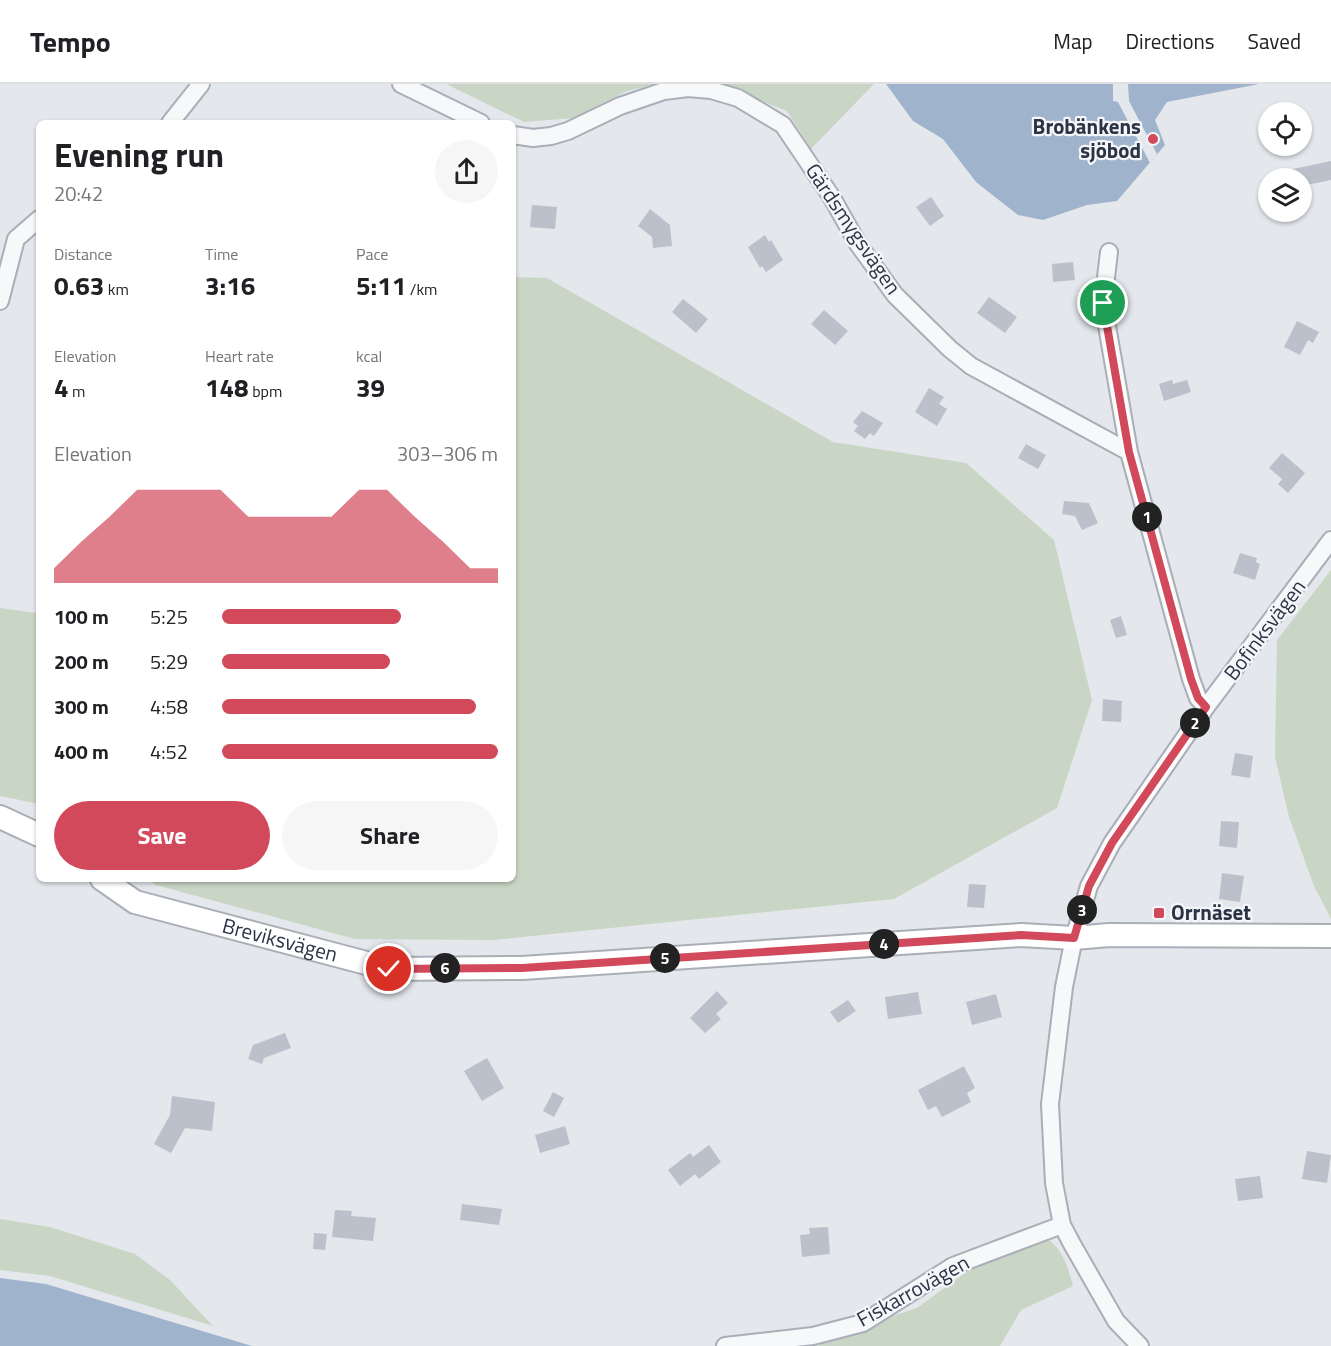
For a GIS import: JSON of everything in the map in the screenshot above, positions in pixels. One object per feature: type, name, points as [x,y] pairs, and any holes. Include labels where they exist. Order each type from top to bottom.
[{"type":"main road","points":[[0,817],[36,834]]},
{"type":"main road","name":"Breviksvägen","points":[[106,882],[135,902],[389,969],[522,968],[1021,935],[1074,938],[1109,935],[1331,936]]},
{"type":"street","points":[[172,120],[201,84]]},
{"type":"street","points":[[401,84],[476,120]]},
{"type":"street","name":"Gärdsmygsvägen","points":[[516,135],[533,138],[551,136],[620,105],[664,91],[688,88],[711,90],[738,98],[783,124],[874,268],[895,295],[950,350],[971,366],[1129,452]]},
{"type":"street","points":[[0,301],[16,239],[36,222]]},
{"type":"street","points":[[1109,252],[1103,303],[1129,452],[1191,679],[1198,698],[1206,707]]},
{"type":"street","name":"Bofinksvägen","points":[[1140,1346],[1116,1321],[1062,1225],[1053,1183],[1050,1104],[1064,987],[1074,938],[1089,886],[1112,843],[1206,707],[1331,540]]},
{"type":"street","name":"Fiskarrovägen","points":[[725,1346],[813,1336],[863,1323],[953,1266],[1062,1225]]},
{"type":"green space","points":[[446,84],[656,84],[627,91],[574,118],[524,122]]},
{"type":"green space","points":[[717,84],[874,84],[811,149],[787,111]]},
{"type":"green space","points":[[516,277],[547,278],[833,442],[966,463],[1054,540],[1092,700],[1057,808],[894,899],[494,940],[355,939],[156,885],[152,882],[516,882]]},
{"type":"green space","points":[[1331,570],[1331,919],[1314,886],[1289,817],[1275,757],[1277,640]]},
{"type":"green space","points":[[0,608],[36,612],[36,803],[0,796]]},
{"type":"green space","points":[[0,1219],[50,1227],[135,1254],[170,1280],[213,1326],[50,1276],[0,1270]]},
{"type":"green space","points":[[1044,1236],[1056,1246],[1063,1258],[1073,1286],[1021,1310],[1000,1346],[819,1346],[821,1340],[917,1308],[973,1267]]},
{"type":"water","points":[[886,84],[1259,84],[1167,102],[1155,120],[1165,145],[1117,201],[1087,205],[1043,220],[1018,215],[976,182],[943,139],[913,121]]},
{"type":"water","points":[[0,1278],[46,1284],[252,1346],[0,1346]]},
{"type":"pier","points":[[1113,84],[1128,84],[1129,101],[1157,154],[1150,163],[1118,102],[1113,101]]},
{"type":"building","points":[[1331,161],[1331,180],[1312,184],[1312,168],[1298,168]]},
{"type":"building","points":[[931,197],[944,216],[930,226],[916,207]]},
{"type":"building","points":[[532,205],[557,207],[555,229],[530,227]]},
{"type":"building","points":[[650,209],[670,225],[672,246],[653,248],[652,237],[638,226]]},
{"type":"building","points":[[765,235],[769,242],[771,240],[783,260],[766,272],[762,266],[760,268],[748,247]]},
{"type":"building","points":[[1073,262],[1075,280],[1053,282],[1052,264]]},
{"type":"building","points":[[989,297],[1017,317],[1005,333],[977,313]]},
{"type":"building","points":[[683,299],[708,319],[696,333],[672,312]]},
{"type":"building","points":[[824,310],[848,331],[835,345],[811,324]]},
{"type":"building","points":[[1297,321],[1319,332],[1313,343],[1308,340],[1300,355],[1284,347]]},
{"type":"building","points":[[1172,380],[1173,384],[1187,380],[1191,392],[1164,401],[1159,384]]},
{"type":"building","points":[[929,388],[944,397],[939,404],[947,409],[937,426],[915,412]]},
{"type":"building","points":[[862,411],[883,423],[874,436],[870,433],[865,439],[854,431],[858,426],[853,422]]},
{"type":"building","points":[[1026,444],[1046,455],[1038,469],[1018,458]]},
{"type":"building","points":[[1282,453],[1305,473],[1288,493],[1278,484],[1282,479],[1269,468]]},
{"type":"building","points":[[1064,501],[1089,503],[1098,523],[1082,530],[1075,516],[1062,514]]},
{"type":"building","points":[[1240,553],[1257,558],[1256,562],[1260,564],[1255,580],[1233,573]]},
{"type":"building","points":[[1121,616],[1127,635],[1116,638],[1110,620]]},
{"type":"building","points":[[1103,699],[1122,701],[1121,722],[1102,721]]},
{"type":"building","points":[[1235,753],[1253,756],[1250,778],[1231,775]]},
{"type":"building","points":[[1221,821],[1239,822],[1237,848],[1219,846]]},
{"type":"building","points":[[1222,873],[1244,876],[1240,902],[1219,899]]},
{"type":"building","points":[[969,884],[986,885],[984,908],[967,907]]},
{"type":"building","points":[[717,991],[728,1003],[716,1014],[721,1019],[705,1033],[690,1018]]},
{"type":"building","points":[[918,992],[922,1014],[888,1019],[885,997]]},
{"type":"building","points":[[996,994],[1002,1017],[972,1025],[966,1002]]},
{"type":"building","points":[[848,1000],[856,1011],[838,1023],[830,1012]]},
{"type":"building","points":[[285,1033],[291,1048],[264,1058],[262,1064],[248,1059],[253,1045]]},
{"type":"building","points":[[487,1058],[504,1088],[482,1101],[464,1071]]},
{"type":"building","points":[[964,1066],[975,1088],[967,1093],[971,1102],[942,1117],[936,1106],[928,1110],[918,1090]]},
{"type":"building","points":[[553,1092],[564,1098],[554,1117],[543,1111]]},
{"type":"building","points":[[172,1096],[215,1102],[212,1131],[185,1128],[171,1153],[154,1144],[170,1115]]},
{"type":"building","points":[[565,1126],[570,1144],[540,1153],[535,1135]]},
{"type":"building","points":[[709,1145],[721,1162],[699,1179],[695,1174],[680,1186],[668,1170],[690,1153],[693,1157]]},
{"type":"building","points":[[1307,1151],[1331,1155],[1327,1183],[1302,1179]]},
{"type":"building","points":[[1260,1176],[1263,1198],[1238,1201],[1235,1179]]},
{"type":"building","points":[[462,1204],[502,1209],[499,1225],[460,1220]]},
{"type":"building","points":[[335,1210],[352,1211],[351,1216],[376,1218],[373,1241],[332,1237]]},
{"type":"building","points":[[828,1227],[830,1254],[802,1257],[800,1235],[810,1234],[809,1228]]},
{"type":"building","points":[[314,1233],[327,1234],[325,1250],[313,1249]]},
{"type":"place","name":"Brobänkens sjöbod","points":[[1153,139]]},
{"type":"place","name":"Orrnäset","points":[[1159,913]]},
{"type":"route","points":[[389,969],[522,968],[1021,935],[1074,938],[1089,886],[1112,843],[1206,707],[1198,698],[1191,679],[1129,452],[1103,303]]}]
